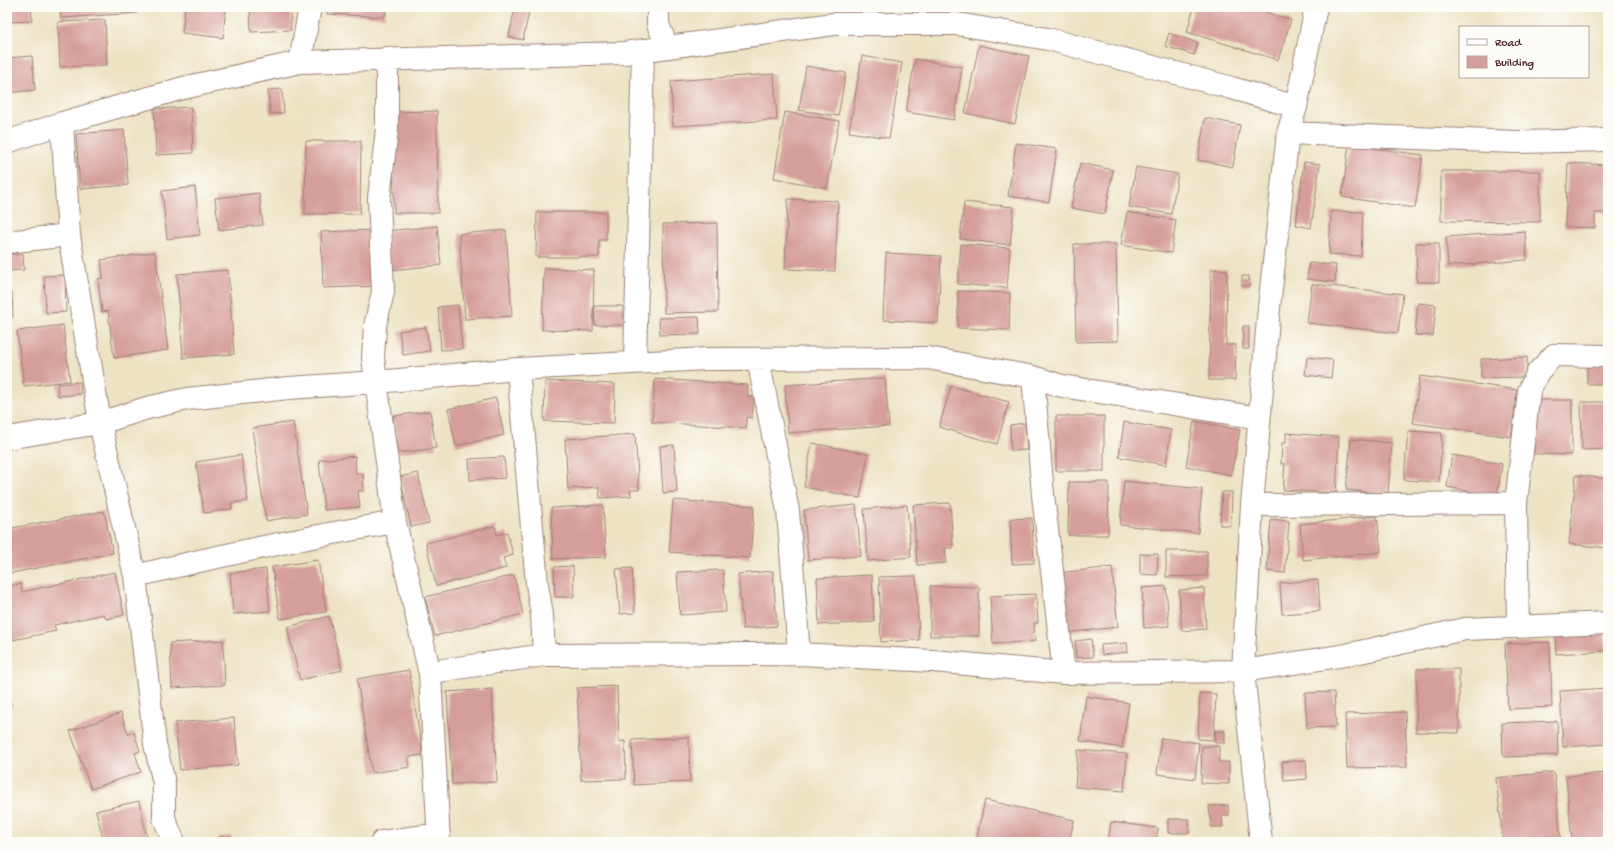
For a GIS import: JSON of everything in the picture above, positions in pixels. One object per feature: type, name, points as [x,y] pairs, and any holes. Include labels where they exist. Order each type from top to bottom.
[{"type":"street","points":[[300,62],[310,7]]},
{"type":"street","points":[[658,7],[658,24],[667,47]]},
{"type":"street","points":[[1261,842],[1243,671],[1252,504],[1269,308],[1288,133],[1296,107],[1316,7]]},
{"type":"street","points":[[7,142],[62,123],[183,88],[300,62],[387,58],[625,53],[834,24],[957,24],[1048,38],[1296,107]]},
{"type":"street","points":[[635,362],[643,50]]},
{"type":"street","points":[[382,842],[439,838],[430,674],[394,522],[374,358],[375,326],[383,292],[379,198],[387,129],[387,58]]},
{"type":"street","points":[[62,123],[69,235],[100,423],[135,576],[155,744],[164,783],[164,818],[174,842]]},
{"type":"street","points":[[1288,133],[1516,142],[1608,140]]},
{"type":"street","points":[[7,242],[69,235]]},
{"type":"street","points":[[1518,627],[1516,503],[1529,391],[1538,372],[1554,355],[1608,356]]},
{"type":"street","points":[[7,438],[100,423],[147,408],[187,400],[289,388],[377,382],[518,369],[707,359],[928,358],[1033,377],[1062,386],[1260,418]]},
{"type":"street","points":[[758,359],[788,511],[799,654]]},
{"type":"street","points":[[518,369],[537,584],[542,615],[544,655]]},
{"type":"street","points":[[1033,377],[1044,495],[1064,673]]},
{"type":"street","points":[[1252,504],[1516,503]]},
{"type":"street","points":[[135,576],[302,538],[394,522]]},
{"type":"street","points":[[430,674],[444,670],[544,655],[799,654],[933,661],[1064,673],[1243,671],[1346,655],[1465,629],[1608,624]]},
{"type":"building","points":[[7,7],[31,7],[32,21],[7,22]]},
{"type":"building","points":[[60,7],[137,7],[137,13],[61,18]]},
{"type":"building","points":[[142,7],[169,7],[169,9],[142,11]]},
{"type":"building","points":[[185,7],[226,7],[223,38],[182,33]]},
{"type":"building","points":[[250,7],[290,7],[291,30],[251,32]]},
{"type":"building","points":[[327,7],[386,7],[385,17],[327,14]]},
{"type":"building","points":[[515,7],[530,7],[523,40],[509,37]]},
{"type":"building","points":[[1194,7],[1249,7],[1291,20],[1278,60],[1187,32]]},
{"type":"building","points":[[105,20],[107,65],[60,67],[58,22]]},
{"type":"building","points":[[1169,33],[1198,43],[1194,55],[1165,46]]},
{"type":"building","points":[[979,45],[1029,56],[1015,124],[965,113]]},
{"type":"building","points":[[32,56],[35,90],[7,93],[7,58]]},
{"type":"building","points":[[862,56],[902,63],[889,138],[849,132]]},
{"type":"building","points":[[915,59],[962,67],[954,120],[906,112]]},
{"type":"building","points":[[806,66],[846,73],[838,116],[799,110]]},
{"type":"building","points":[[774,74],[777,120],[673,126],[671,81]]},
{"type":"building","points":[[282,89],[284,113],[270,114],[268,90]]},
{"type":"building","points":[[191,107],[193,153],[156,155],[154,109]]},
{"type":"building","points":[[437,111],[438,213],[394,213],[393,112]]},
{"type":"building","points":[[785,112],[839,121],[827,188],[774,178]]},
{"type":"building","points":[[1205,118],[1240,125],[1233,167],[1198,160]]},
{"type":"building","points":[[124,130],[128,185],[80,189],[76,134]]},
{"type":"building","points":[[306,141],[361,141],[360,214],[305,214]]},
{"type":"building","points":[[1016,143],[1057,149],[1049,202],[1008,196]]},
{"type":"building","points":[[1349,145],[1423,155],[1415,208],[1342,197]]},
{"type":"building","points":[[1304,162],[1320,164],[1311,228],[1296,225]]},
{"type":"building","points":[[1080,163],[1113,170],[1105,214],[1071,208]]},
{"type":"building","points":[[1568,163],[1608,165],[1608,213],[1595,213],[1595,228],[1565,227]]},
{"type":"building","points":[[1136,167],[1178,174],[1171,214],[1129,207]]},
{"type":"building","points":[[1441,171],[1540,171],[1540,222],[1441,221]]},
{"type":"building","points":[[195,187],[200,235],[167,239],[162,191]]},
{"type":"building","points":[[259,193],[263,225],[219,230],[215,198]]},
{"type":"building","points":[[788,199],[838,201],[835,271],[785,269]]},
{"type":"building","points":[[964,202],[1014,207],[1010,245],[960,239]]},
{"type":"building","points":[[1331,211],[1363,212],[1361,256],[1329,254]]},
{"type":"building","points":[[537,212],[606,212],[606,240],[599,240],[599,257],[536,257]]},
{"type":"building","points":[[1127,212],[1176,220],[1171,253],[1121,245]]},
{"type":"building","points":[[717,223],[718,312],[664,313],[663,224]]},
{"type":"building","points":[[437,226],[441,265],[390,270],[386,231]]},
{"type":"building","points":[[375,230],[377,286],[323,288],[321,232]]},
{"type":"building","points":[[506,230],[512,316],[465,319],[459,234]]},
{"type":"building","points":[[1525,231],[1527,260],[1448,266],[1446,237]]},
{"type":"building","points":[[1416,243],[1439,243],[1439,282],[1417,282]]},
{"type":"building","points":[[961,244],[1010,248],[1007,288],[958,284]]},
{"type":"building","points":[[1074,244],[1116,244],[1118,341],[1076,342]]},
{"type":"building","points":[[155,252],[168,350],[114,358],[108,311],[102,312],[98,279],[103,278],[101,260]]},
{"type":"building","points":[[886,253],[941,256],[938,323],[883,320]]},
{"type":"building","points":[[7,254],[23,254],[24,270],[7,271]]},
{"type":"building","points":[[1309,263],[1336,265],[1335,282],[1307,279]]},
{"type":"building","points":[[544,268],[594,270],[593,331],[542,330]]},
{"type":"building","points":[[1211,269],[1227,270],[1226,345],[1236,345],[1235,380],[1209,380]]},
{"type":"building","points":[[228,270],[234,354],[183,358],[177,274]]},
{"type":"building","points":[[65,275],[66,312],[46,313],[44,276]]},
{"type":"building","points":[[1242,276],[1249,276],[1250,286],[1242,286]]},
{"type":"building","points":[[1312,284],[1403,294],[1398,333],[1307,323]]},
{"type":"building","points":[[958,291],[1010,293],[1009,330],[958,328]]},
{"type":"building","points":[[7,293],[12,293],[13,317],[7,317]]},
{"type":"building","points":[[1418,303],[1436,305],[1433,336],[1415,335]]},
{"type":"building","points":[[458,305],[462,349],[441,350],[438,307]]},
{"type":"building","points":[[594,306],[623,306],[623,325],[595,325]]},
{"type":"building","points":[[699,317],[700,334],[660,335],[659,318]]},
{"type":"building","points":[[63,325],[70,381],[24,386],[17,331]]},
{"type":"building","points":[[1243,326],[1249,326],[1249,349],[1243,349]]},
{"type":"building","points":[[426,327],[430,351],[403,355],[399,331]]},
{"type":"building","points":[[1307,357],[1333,360],[1331,378],[1305,375]]},
{"type":"building","points":[[1527,357],[1527,377],[1481,378],[1481,359]]},
{"type":"building","points":[[1587,363],[1608,364],[1608,384],[1587,384]]},
{"type":"building","points":[[1420,376],[1517,390],[1511,437],[1413,423]]},
{"type":"building","points":[[885,378],[889,426],[788,433],[785,385]]},
{"type":"building","points":[[655,379],[748,385],[748,397],[754,397],[752,418],[746,417],[746,428],[652,422]]},
{"type":"building","points":[[545,381],[615,384],[614,423],[544,421]]},
{"type":"building","points":[[80,382],[81,394],[58,396],[57,384]]},
{"type":"building","points":[[951,386],[1009,402],[997,444],[939,427]]},
{"type":"building","points":[[496,398],[504,435],[456,446],[448,409]]},
{"type":"building","points":[[1535,400],[1572,400],[1572,455],[1534,454]]},
{"type":"building","points":[[1581,402],[1608,402],[1608,449],[1582,450]]},
{"type":"building","points":[[430,411],[436,448],[398,453],[393,416]]},
{"type":"building","points":[[1056,416],[1104,416],[1104,471],[1056,471]]},
{"type":"building","points":[[1194,421],[1240,430],[1231,475],[1186,466]]},
{"type":"building","points":[[293,422],[307,514],[266,521],[252,428]]},
{"type":"building","points":[[1124,422],[1171,430],[1166,465],[1119,457]]},
{"type":"building","points":[[1025,423],[1027,450],[1011,451],[1010,425]]},
{"type":"building","points":[[1408,431],[1442,433],[1439,482],[1404,480]]},
{"type":"building","points":[[1286,433],[1339,437],[1336,493],[1283,490],[1285,464],[1281,464],[1282,443],[1286,443]]},
{"type":"building","points":[[635,434],[639,490],[630,490],[631,496],[600,498],[599,487],[568,489],[565,439]]},
{"type":"building","points":[[1351,439],[1392,443],[1388,494],[1346,490]]},
{"type":"building","points":[[812,443],[868,454],[860,498],[804,487]]},
{"type":"building","points":[[674,445],[677,492],[663,493],[660,446]]},
{"type":"building","points":[[241,455],[248,501],[231,503],[232,509],[204,513],[196,462]]},
{"type":"building","points":[[1452,455],[1502,464],[1497,496],[1447,487]]},
{"type":"building","points":[[355,456],[356,474],[363,474],[364,491],[358,491],[360,507],[324,510],[319,460]]},
{"type":"building","points":[[504,457],[506,478],[470,480],[469,459]]},
{"type":"building","points":[[418,473],[429,523],[411,527],[400,477]]},
{"type":"building","points":[[1576,475],[1608,479],[1608,548],[1569,544]]},
{"type":"building","points":[[1124,481],[1202,489],[1198,533],[1120,525]]},
{"type":"building","points":[[1069,482],[1109,482],[1108,535],[1068,535]]},
{"type":"building","points":[[1222,492],[1232,492],[1231,526],[1220,525]]},
{"type":"building","points":[[673,500],[754,506],[750,558],[669,552]]},
{"type":"building","points":[[950,503],[953,548],[945,548],[946,563],[917,565],[913,505]]},
{"type":"building","points":[[603,505],[606,557],[553,559],[551,508]]},
{"type":"building","points":[[856,505],[861,556],[808,560],[804,510]]},
{"type":"building","points":[[907,505],[911,557],[868,561],[864,509]]},
{"type":"building","points":[[104,511],[113,553],[7,574],[7,529]]},
{"type":"building","points":[[1377,516],[1381,552],[1303,560],[1300,524]]},
{"type":"building","points":[[1032,518],[1034,563],[1012,564],[1010,519]]},
{"type":"building","points":[[1271,519],[1289,521],[1285,573],[1267,571]]},
{"type":"building","points":[[495,526],[497,535],[507,532],[513,555],[503,558],[506,568],[436,586],[426,543]]},
{"type":"building","points":[[1166,551],[1207,551],[1207,576],[1166,577]]},
{"type":"building","points":[[1140,554],[1158,554],[1157,575],[1140,574]]},
{"type":"building","points":[[318,560],[326,612],[280,619],[272,567]]},
{"type":"building","points":[[573,566],[574,597],[555,597],[554,567]]},
{"type":"building","points":[[1112,567],[1118,627],[1064,633],[1058,573]]},
{"type":"building","points":[[632,568],[635,613],[620,614],[616,569]]},
{"type":"building","points":[[266,569],[270,611],[233,614],[230,573]]},
{"type":"building","points":[[723,570],[726,612],[680,615],[677,572]]},
{"type":"building","points":[[773,571],[777,626],[743,629],[738,574]]},
{"type":"building","points":[[115,572],[124,615],[106,619],[104,614],[54,625],[56,631],[13,640],[7,613],[7,586],[21,584],[22,592]]},
{"type":"building","points":[[514,575],[523,614],[435,636],[425,597]]},
{"type":"building","points":[[872,575],[874,622],[819,625],[817,578]]},
{"type":"building","points":[[916,576],[919,640],[881,642],[879,577]]},
{"type":"building","points":[[1318,580],[1320,611],[1282,614],[1280,583]]},
{"type":"building","points":[[930,586],[979,587],[979,636],[930,636]]},
{"type":"building","points":[[1166,586],[1169,626],[1144,628],[1142,588]]},
{"type":"building","points":[[1204,588],[1206,629],[1182,631],[1179,590]]},
{"type":"building","points":[[1036,594],[1038,623],[1034,623],[1035,641],[993,644],[990,596]]},
{"type":"building","points":[[329,616],[342,670],[300,680],[287,627]]},
{"type":"building","points":[[1605,633],[1606,651],[1556,654],[1555,636]]},
{"type":"building","points":[[1091,639],[1093,657],[1076,658],[1075,641]]},
{"type":"building","points":[[223,640],[225,685],[172,688],[170,643]]},
{"type":"building","points":[[1550,642],[1552,707],[1508,709],[1505,644]]},
{"type":"building","points":[[1127,643],[1128,652],[1102,655],[1101,645]]},
{"type":"building","points":[[1417,669],[1459,669],[1459,733],[1416,732]]},
{"type":"building","points":[[409,670],[423,755],[408,757],[410,767],[372,773],[357,679]]},
{"type":"building","points":[[617,686],[619,742],[625,741],[626,779],[581,780],[577,688]]},
{"type":"building","points":[[1608,688],[1608,744],[1563,747],[1560,691]]},
{"type":"building","points":[[7,689],[11,706],[7,706]]},
{"type":"building","points":[[492,689],[497,782],[452,784],[447,692]]},
{"type":"building","points":[[1334,692],[1336,727],[1307,728],[1305,693]]},
{"type":"building","points":[[1200,693],[1216,694],[1214,740],[1198,739]]},
{"type":"building","points":[[1086,696],[1129,703],[1122,748],[1080,741]]},
{"type":"building","points":[[1405,712],[1407,767],[1347,768],[1345,714]]},
{"type":"building","points":[[121,713],[128,734],[134,732],[140,751],[135,753],[141,772],[91,789],[70,731]]},
{"type":"building","points":[[234,718],[238,765],[180,770],[175,723]]},
{"type":"building","points":[[1557,721],[1558,755],[1503,757],[1502,723]]},
{"type":"building","points":[[1215,731],[1225,731],[1225,743],[1215,743]]},
{"type":"building","points":[[689,737],[690,782],[634,785],[632,740]]},
{"type":"building","points":[[1161,738],[1199,743],[1195,779],[1157,774]]},
{"type":"building","points":[[1202,746],[1219,746],[1219,762],[1229,762],[1229,784],[1201,783]]},
{"type":"building","points":[[1078,750],[1127,754],[1124,791],[1075,787]]},
{"type":"building","points":[[1306,760],[1307,779],[1284,781],[1282,762]]},
{"type":"building","points":[[1554,772],[1561,842],[1503,842],[1496,778]]},
{"type":"building","points":[[1608,773],[1608,842],[1572,842],[1566,776]]},
{"type":"building","points":[[985,800],[1074,820],[1069,842],[976,842]]},
{"type":"building","points":[[139,801],[148,842],[104,842],[96,811]]},
{"type":"building","points":[[1228,805],[1229,816],[1222,816],[1223,827],[1211,827],[1209,806]]},
{"type":"building","points":[[1168,819],[1189,819],[1189,833],[1168,833]]},
{"type":"building","points":[[1111,822],[1158,828],[1156,842],[1108,842]]},
{"type":"building","points":[[231,836],[232,842],[219,842],[219,837]]}]
